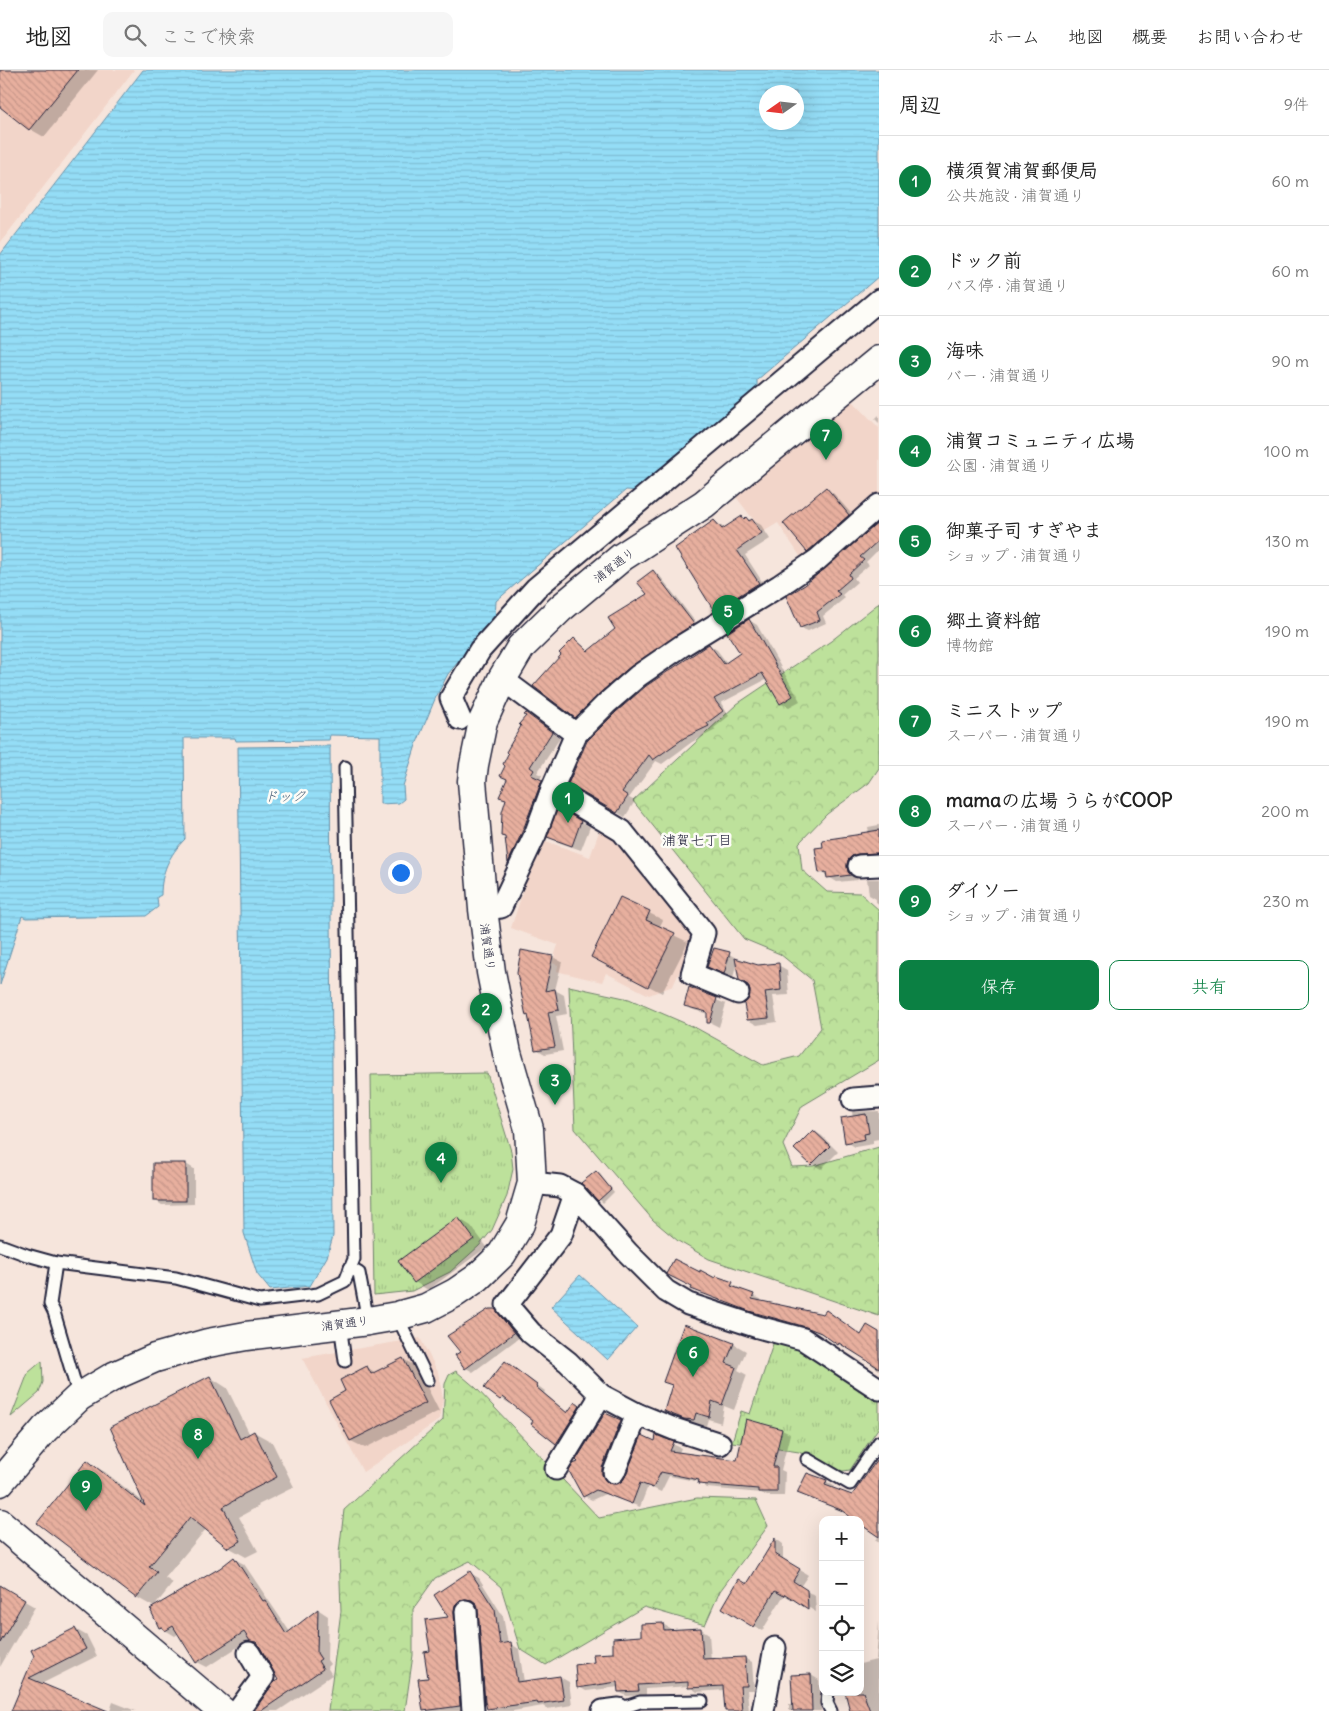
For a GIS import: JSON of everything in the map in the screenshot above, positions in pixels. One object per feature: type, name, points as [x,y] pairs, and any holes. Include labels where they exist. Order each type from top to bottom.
[{"type":"main road","name":"浦賀通り","points":[[0,1482],[45,1429],[79,1397],[114,1376],[147,1362],[208,1342],[368,1321],[426,1308],[443,1300],[478,1278],[502,1254],[520,1224],[532,1183],[529,1129],[507,1053],[491,972],[483,909],[473,799],[474,764],[483,721],[502,679],[521,647],[561,608],[622,557],[704,504],[879,360]]},
{"type":"main road","points":[[0,1524],[222,1711]]},
{"type":"street","points":[[460,719],[451,698],[480,650],[536,588],[879,300]]},
{"type":"street","points":[[483,909],[501,908],[535,835],[552,789],[576,734],[638,676],[683,645],[779,586],[817,560],[879,505]]},
{"type":"street","points":[[502,679],[576,734]]},
{"type":"street","points":[[552,789],[622,831],[704,933],[692,974],[738,993]]},
{"type":"street","points":[[853,1100],[879,1097]]},
{"type":"street","points":[[532,1183],[560,1186],[575,1194],[628,1253],[666,1291],[688,1304],[758,1328],[803,1339],[879,1389]]},
{"type":"street","points":[[575,1194],[561,1235],[507,1305],[531,1333],[568,1362],[600,1395],[637,1414],[674,1429],[720,1444]]},
{"type":"street","points":[[556,1469],[600,1395]]},
{"type":"street","points":[[614,1472],[637,1414]]},
{"type":"street","points":[[466,1611],[472,1711]]},
{"type":"street","points":[[763,1711],[775,1648]]},
{"type":"street","points":[[238,1711],[263,1677],[250,1653]]},
{"type":"lane","points":[[0,1245],[56,1263],[176,1278],[260,1301],[318,1294],[345,1281],[354,1259],[345,767]]},
{"type":"lane","points":[[56,1263],[50,1304],[79,1397]]},
{"type":"lane","points":[[350,1268],[360,1273],[368,1321]]},
{"type":"lane","points":[[397,1316],[428,1380]]},
{"type":"lane","points":[[340,1324],[345,1361]]},
{"type":"lane","points":[[807,1459],[850,1484],[879,1442]]},
{"type":"lane","points":[[828,1696],[831,1711]]},
{"type":"lane","points":[[614,1710],[640,1702],[702,1701]]},
{"type":"shaded area","points":[[0,70],[134,70],[0,243]]},
{"type":"shaded area","points":[[849,397],[879,428],[879,492],[842,530],[802,559],[778,523],[763,532],[733,493]]},
{"type":"shaded area","points":[[601,826],[622,838],[670,901],[694,940],[673,986],[649,995],[606,973],[602,982],[557,971],[558,965],[552,963],[558,945],[511,928],[540,839],[590,857]]},
{"type":"shaded area","points":[[420,1338],[438,1372],[443,1399],[439,1420],[363,1472],[302,1358]]},
{"type":"green space","points":[[879,603],[879,768],[869,783],[827,814],[799,843],[802,870],[827,892],[860,893],[879,910],[879,1060],[802,1106],[783,1145],[792,1167],[813,1166],[879,1147],[879,1316],[709,1259],[678,1241],[653,1220],[575,1129],[569,986],[629,999],[698,1029],[763,1065],[799,1056],[821,1028],[812,980],[780,954],[744,939],[633,801],[737,704],[831,641]]},
{"type":"green space","points":[[487,1073],[511,1151],[513,1169],[507,1196],[492,1230],[479,1246],[450,1272],[412,1291],[374,1295],[371,1075]]},
{"type":"green space","points":[[775,1338],[791,1342],[879,1395],[879,1427],[850,1470],[836,1472],[799,1452],[732,1442],[741,1411],[750,1414]]},
{"type":"green space","points":[[42,1361],[43,1382],[39,1393],[11,1417],[28,1373]]},
{"type":"green space","points":[[456,1371],[476,1388],[599,1518],[697,1498],[756,1500],[768,1526],[720,1591],[705,1625],[644,1607],[546,1665],[520,1649],[501,1587],[470,1561],[435,1578],[413,1609],[413,1655],[405,1711],[328,1711],[341,1611],[339,1553],[344,1510],[443,1420],[445,1384],[449,1375]]},
{"type":"water","points":[[143,70],[879,70],[879,276],[757,380],[757,394],[641,491],[626,490],[496,601],[495,618],[448,674],[435,699],[416,745],[403,786],[404,799],[399,803],[380,804],[380,736],[330,735],[329,740],[236,741],[235,738],[184,738],[185,839],[174,851],[164,872],[161,895],[157,897],[158,907],[146,916],[26,918],[22,916],[0,985],[0,255]]},
{"type":"water","name":"ドック","points":[[330,746],[333,1236],[327,1257],[310,1286],[270,1290],[257,1274],[244,1233],[238,747]]},
{"type":"water","points":[[580,1275],[637,1327],[608,1360],[551,1307]]},
{"type":"building","points":[[0,70],[78,70],[29,130],[0,107]]},
{"type":"building","points":[[826,487],[849,515],[807,552],[783,523]]},
{"type":"building","points":[[742,516],[744,519],[746,517],[749,521],[752,519],[762,533],[737,550],[759,583],[714,611],[675,548],[714,520],[722,529]]},
{"type":"building","points":[[879,522],[879,540],[860,557],[864,560],[849,574],[851,578],[836,591],[840,594],[817,612],[820,620],[800,628],[786,596],[805,585]]},
{"type":"building","points":[[653,570],[694,624],[630,667],[575,718],[533,686],[561,655],[559,653],[574,638],[588,651],[615,629],[608,618],[647,594],[637,582]]},
{"type":"building","points":[[749,619],[793,696],[780,704],[762,673],[714,699],[723,711],[707,723],[709,726],[684,738],[653,760],[649,755],[622,792],[628,796],[617,813],[568,784],[587,741],[616,712],[646,686],[709,644],[724,664],[740,653],[727,633]]},
{"type":"building","points":[[526,713],[552,732],[530,767],[534,770],[531,775],[542,780],[508,863],[505,837],[501,836],[502,812],[506,799],[499,797],[507,779],[500,776],[508,754],[506,752]]},
{"type":"building","points":[[558,807],[581,821],[572,846],[547,837]]},
{"type":"building","points":[[879,830],[879,853],[852,856],[848,860],[847,866],[848,872],[851,875],[827,878],[826,872],[819,873],[815,848],[823,847],[822,840]]},
{"type":"building","points":[[620,897],[650,911],[646,920],[675,933],[648,987],[591,957]]},
{"type":"building","points":[[714,948],[730,952],[724,974],[707,967]]},
{"type":"building","points":[[521,950],[553,956],[545,991],[555,989],[559,1010],[548,1012],[555,1047],[535,1050],[517,973]]},
{"type":"building","points":[[735,958],[758,965],[779,963],[781,990],[765,992],[769,1018],[747,1020],[744,1004],[749,998],[750,991],[748,985],[739,980]]},
{"type":"building","points":[[689,987],[717,998],[710,1023],[707,1023],[707,1012],[684,1006]]},
{"type":"building","points":[[866,1114],[869,1133],[864,1134],[865,1139],[845,1143],[841,1118]]},
{"type":"building","points":[[813,1130],[830,1146],[811,1165],[794,1149]]},
{"type":"building","points":[[153,1163],[186,1163],[186,1201],[153,1201]]},
{"type":"building","points":[[596,1171],[611,1189],[598,1201],[581,1183]]},
{"type":"building","points":[[458,1217],[474,1239],[414,1283],[398,1261]]},
{"type":"building","points":[[674,1259],[715,1278],[716,1276],[733,1282],[731,1286],[754,1294],[752,1299],[823,1314],[826,1310],[861,1335],[867,1325],[879,1332],[879,1368],[821,1333],[749,1311],[691,1289],[692,1287],[666,1274]]},
{"type":"building","points":[[489,1309],[495,1309],[514,1333],[465,1369],[455,1355],[460,1352],[447,1336]]},
{"type":"building","points":[[684,1324],[734,1343],[726,1363],[736,1367],[722,1405],[712,1401],[709,1417],[696,1413],[694,1420],[684,1419],[664,1411],[672,1385],[663,1382]]},
{"type":"building","points":[[403,1358],[426,1403],[350,1441],[329,1400],[345,1391],[340,1380],[367,1366],[371,1374]]},
{"type":"building","points":[[505,1361],[537,1385],[536,1387],[567,1413],[575,1402],[580,1406],[556,1444],[531,1424],[533,1421],[503,1397],[500,1400],[484,1388]]},
{"type":"building","points":[[210,1376],[240,1439],[254,1431],[277,1477],[223,1507],[241,1541],[228,1548],[190,1517],[149,1567],[157,1572],[136,1598],[37,1523],[87,1460],[145,1506],[110,1427]]},
{"type":"building","points":[[605,1413],[621,1420],[602,1468],[602,1474],[609,1483],[616,1484],[625,1477],[642,1435],[655,1441],[656,1435],[674,1442],[670,1451],[737,1460],[746,1419],[782,1429],[773,1467],[777,1467],[777,1492],[758,1492],[758,1489],[698,1484],[699,1480],[661,1472],[653,1488],[640,1483],[632,1504],[596,1490],[583,1497],[569,1471],[573,1464],[578,1462],[576,1460]]},
{"type":"building","points":[[879,1457],[879,1537],[864,1527],[864,1516],[849,1516],[841,1510],[797,1493],[807,1473],[827,1480],[825,1485],[852,1495]]},
{"type":"building","points":[[775,1538],[775,1554],[800,1569],[793,1581],[807,1590],[808,1609],[785,1594],[784,1596],[775,1591],[753,1627],[722,1608],[739,1579],[747,1584]]},
{"type":"building","points":[[234,1557],[263,1601],[265,1600],[286,1634],[318,1609],[317,1653],[321,1659],[318,1661],[323,1669],[261,1711],[254,1711],[274,1682],[278,1680],[256,1642],[250,1641],[244,1632],[196,1663],[173,1626],[165,1631],[162,1627],[159,1628],[150,1609],[220,1568]]},
{"type":"building","points":[[470,1571],[495,1610],[500,1644],[511,1642],[517,1682],[560,1676],[564,1700],[487,1709],[477,1604],[472,1600],[465,1599],[455,1605],[454,1612],[460,1706],[423,1711],[418,1679],[428,1678],[424,1652],[430,1651],[425,1620],[448,1617],[434,1595]]},
{"type":"building","points":[[0,1585],[25,1600],[0,1643]]},
{"type":"building","points":[[663,1623],[664,1630],[701,1628],[703,1659],[745,1657],[747,1686],[740,1686],[742,1711],[725,1711],[723,1686],[688,1688],[688,1682],[638,1685],[639,1691],[618,1692],[617,1682],[577,1688],[575,1665],[594,1662],[593,1654],[613,1653],[613,1638],[641,1636],[641,1624]]},
{"type":"building","points":[[75,1628],[86,1649],[29,1678],[108,1711],[11,1711],[34,1656],[31,1650]]},
{"type":"building","points":[[811,1674],[812,1711],[793,1711],[791,1675]]},
{"type":"building","points":[[864,1695],[870,1711],[850,1711],[846,1696]]},
{"type":"place","name":"ミニストップ","points":[[826,460]]},
{"type":"place","name":"御菓子司 すぎやま","points":[[728,636]]},
{"type":"place","name":"横須賀浦賀郵便局","points":[[568,823]]},
{"type":"place","name":"ドック前","points":[[486,1034]]},
{"type":"place","name":"海味","points":[[555,1105]]},
{"type":"place","name":"浦賀コミュニティ広場","points":[[441,1183]]},
{"type":"place","name":"郷土資料館","points":[[693,1377]]},
{"type":"place","name":"mamaの広場 うらがCOOP","points":[[198,1459]]},
{"type":"place","name":"ダイソー","points":[[86,1511]]},
{"type":"district","name":"浦賀七丁目","points":[[697,840]]}]
